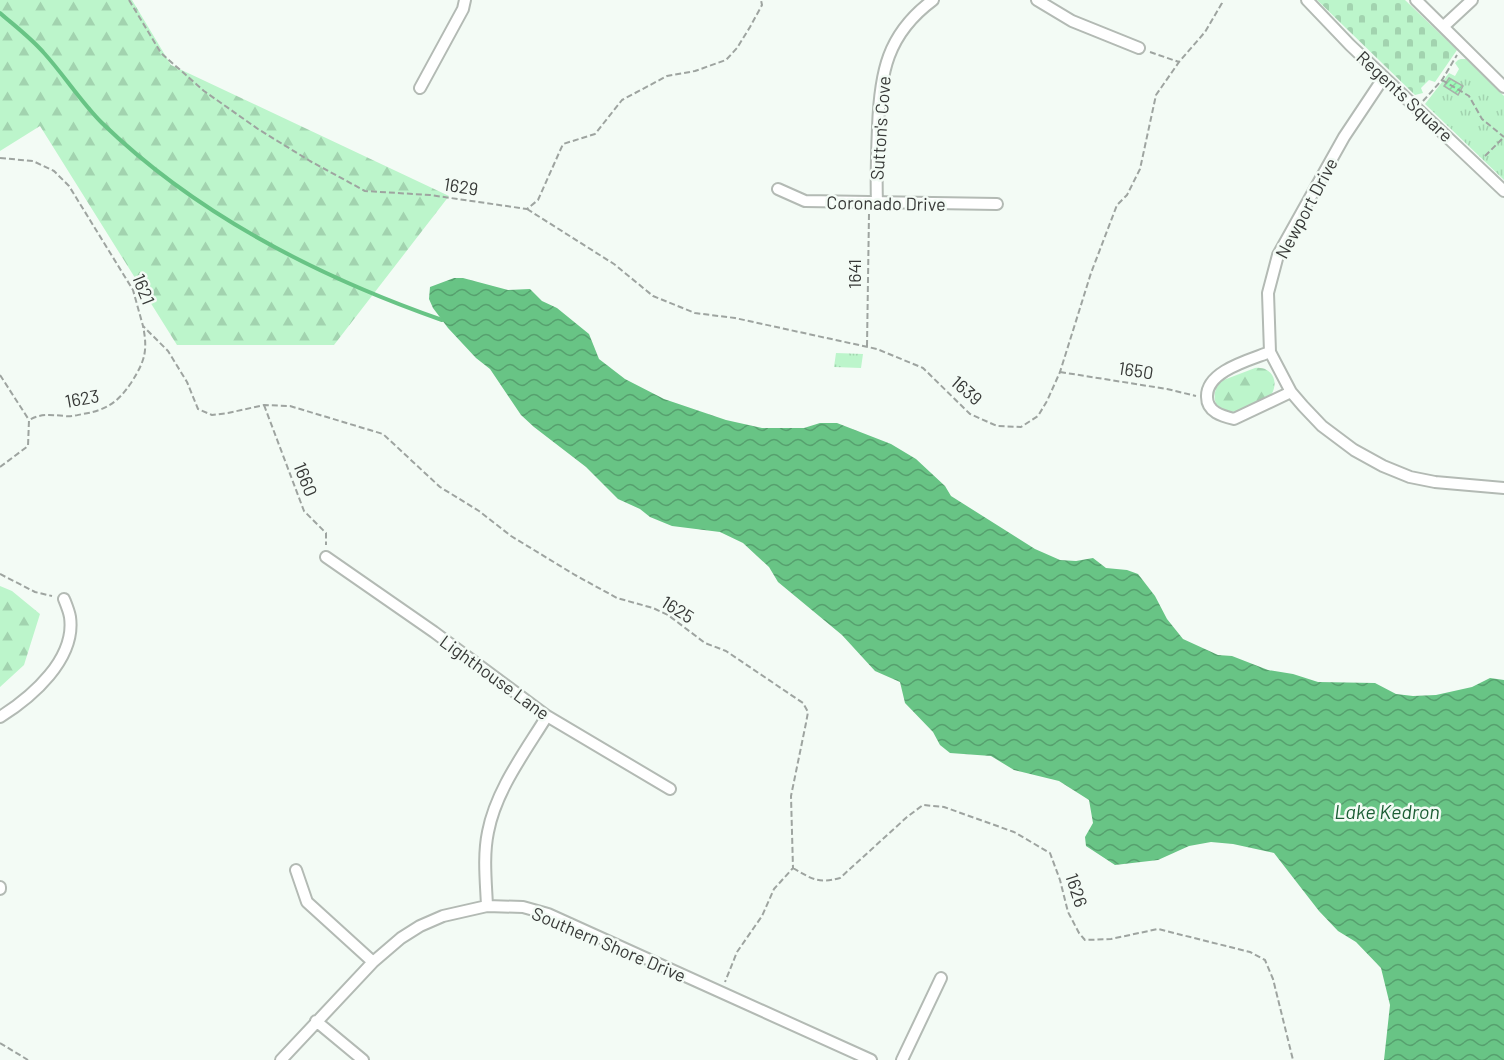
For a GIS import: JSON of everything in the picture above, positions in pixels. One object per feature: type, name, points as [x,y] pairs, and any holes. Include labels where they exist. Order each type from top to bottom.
[{"type":"street","points":[[420,88],[463,9],[465,0]]},
{"type":"street","name":"Sutton's Cove","points":[[873,202],[882,73],[888,56],[903,30],[920,10],[933,0]]},
{"type":"street","points":[[1036,0],[1072,21],[1139,48]]},
{"type":"street","name":"Regents Square","points":[[1307,0],[1504,191]]},
{"type":"street","points":[[1416,0],[1504,87]]},
{"type":"street","points":[[1444,26],[1472,0]]},
{"type":"street","name":"Newport Drive","points":[[1384,77],[1344,137],[1278,255],[1268,293],[1270,352],[1291,392],[1322,426],[1354,450],[1383,466],[1410,477],[1435,482],[1504,488]]},
{"type":"street","name":"Coronado Drive","points":[[778,189],[805,201],[997,204]]},
{"type":"street","points":[[1270,352],[1225,370],[1213,379],[1207,390],[1208,405],[1218,415],[1234,419],[1291,392]]},
{"type":"street","name":"Lighthouse Lane","points":[[326,557],[434,632],[546,716],[670,789]]},
{"type":"street","points":[[0,717],[23,702],[43,684],[57,665],[70,631],[70,616],[64,599]]},
{"type":"street","points":[[487,906],[486,845],[493,811],[546,716]]},
{"type":"street","points":[[296,870],[308,902],[373,962]]},
{"type":"street","name":"Southern Shore Drive","points":[[281,1060],[373,962],[401,938],[442,916],[487,906],[523,907],[548,914],[870,1060]]},
{"type":"street","points":[[902,1060],[941,978]]},
{"type":"street","points":[[316,1021],[363,1060]]},
{"type":"path","name":"1629","points":[[129,0],[161,53],[204,91],[301,156],[365,191],[430,195],[527,208]]},
{"type":"path","points":[[527,208],[538,200],[563,144],[595,134],[622,100],[667,76],[695,71],[726,60],[737,48],[750,27],[762,5],[761,0]]},
{"type":"path","name":"1639","points":[[527,208],[614,264],[653,296],[695,313],[735,318],[867,347],[923,368],[970,414],[997,426],[1021,427],[1038,416],[1060,372],[1091,273],[1114,214],[1140,169],[1156,94],[1205,32],[1222,0]]},
{"type":"path","points":[[1417,107],[1442,80],[1462,46]]},
{"type":"path","points":[[1139,48],[1179,62]]},
{"type":"path","points":[[1442,80],[1469,96],[1482,119],[1504,137],[1477,165]]},
{"type":"path","name":"1621","points":[[0,158],[33,161],[54,171],[69,186],[133,290],[143,326],[168,351],[187,382],[198,409],[212,414],[264,405]]},
{"type":"path","name":"1641","points":[[867,347],[873,202]]},
{"type":"path","name":"1623","points":[[29,420],[38,415],[67,416],[98,412],[112,406],[137,374],[147,347],[143,326]]},
{"type":"path","name":"1650","points":[[1060,372],[1167,389],[1207,399]]},
{"type":"path","points":[[0,375],[29,420],[28,446],[0,467]]},
{"type":"path","name":"1660","points":[[264,405],[304,511],[326,533],[326,557]]},
{"type":"path","name":"1625","points":[[264,405],[290,406],[383,434],[440,487],[479,511],[511,536],[617,598],[653,608],[668,615],[705,643],[726,651],[803,704],[808,712],[791,796],[793,868]]},
{"type":"path","points":[[0,574],[35,592],[64,599]]},
{"type":"path","name":"1626","points":[[793,868],[813,880],[827,881],[840,878],[923,805],[944,807],[1014,832],[1050,853],[1068,912],[1085,940],[1111,939],[1158,929],[1250,952],[1265,960],[1273,979],[1293,1060]]},
{"type":"path","points":[[720,993],[737,952],[762,916],[774,889],[793,868]]},
{"type":"path","points":[[0,1043],[28,1060]]},
{"type":"green space","points":[[0,0],[132,0],[171,65],[449,196],[334,345],[177,345],[40,126],[0,151]]},
{"type":"green space","points":[[1317,0],[1405,0],[1457,50],[1435,82],[1429,80],[1421,88],[1423,93],[1415,95]]},
{"type":"green space","points":[[1466,59],[1504,96],[1504,180],[1425,104],[1449,73],[1455,76],[1459,69],[1455,63]]},
{"type":"green space","points":[[836,353],[863,354],[861,368],[834,367]]},
{"type":"green space","points":[[1255,368],[1266,369],[1272,376],[1275,385],[1271,395],[1241,410],[1231,412],[1220,409],[1215,401],[1215,391],[1221,381]]},
{"type":"green space","points":[[0,586],[12,591],[40,614],[24,665],[0,687]]},
{"type":"water","name":"Lake Kedron","points":[[454,278],[463,278],[508,290],[530,289],[542,301],[557,308],[589,334],[599,359],[625,379],[664,399],[726,420],[762,428],[804,428],[820,423],[837,423],[891,444],[916,459],[945,486],[951,496],[1035,549],[1060,560],[1076,561],[1093,558],[1106,568],[1127,570],[1138,574],[1183,639],[1218,655],[1232,656],[1268,670],[1293,674],[1318,682],[1375,683],[1396,694],[1413,696],[1436,695],[1472,687],[1490,678],[1504,680],[1504,1060],[1384,1060],[1390,1005],[1381,968],[1356,942],[1338,931],[1319,911],[1274,853],[1233,844],[1211,842],[1189,846],[1158,860],[1115,865],[1086,846],[1085,837],[1093,823],[1089,800],[1059,781],[1014,770],[991,756],[950,753],[940,745],[933,732],[905,703],[900,682],[875,671],[842,635],[778,582],[769,567],[743,543],[720,532],[672,526],[618,499],[586,467],[521,415],[490,369],[476,358],[433,308],[429,299],[430,287]]},
{"type":"building","points":[[1449,78],[1463,86],[1458,95],[1444,86]]},
{"type":"waterway","points":[[0,13],[39,48],[102,123],[177,186],[261,240],[305,263],[350,284],[442,320]]}]
